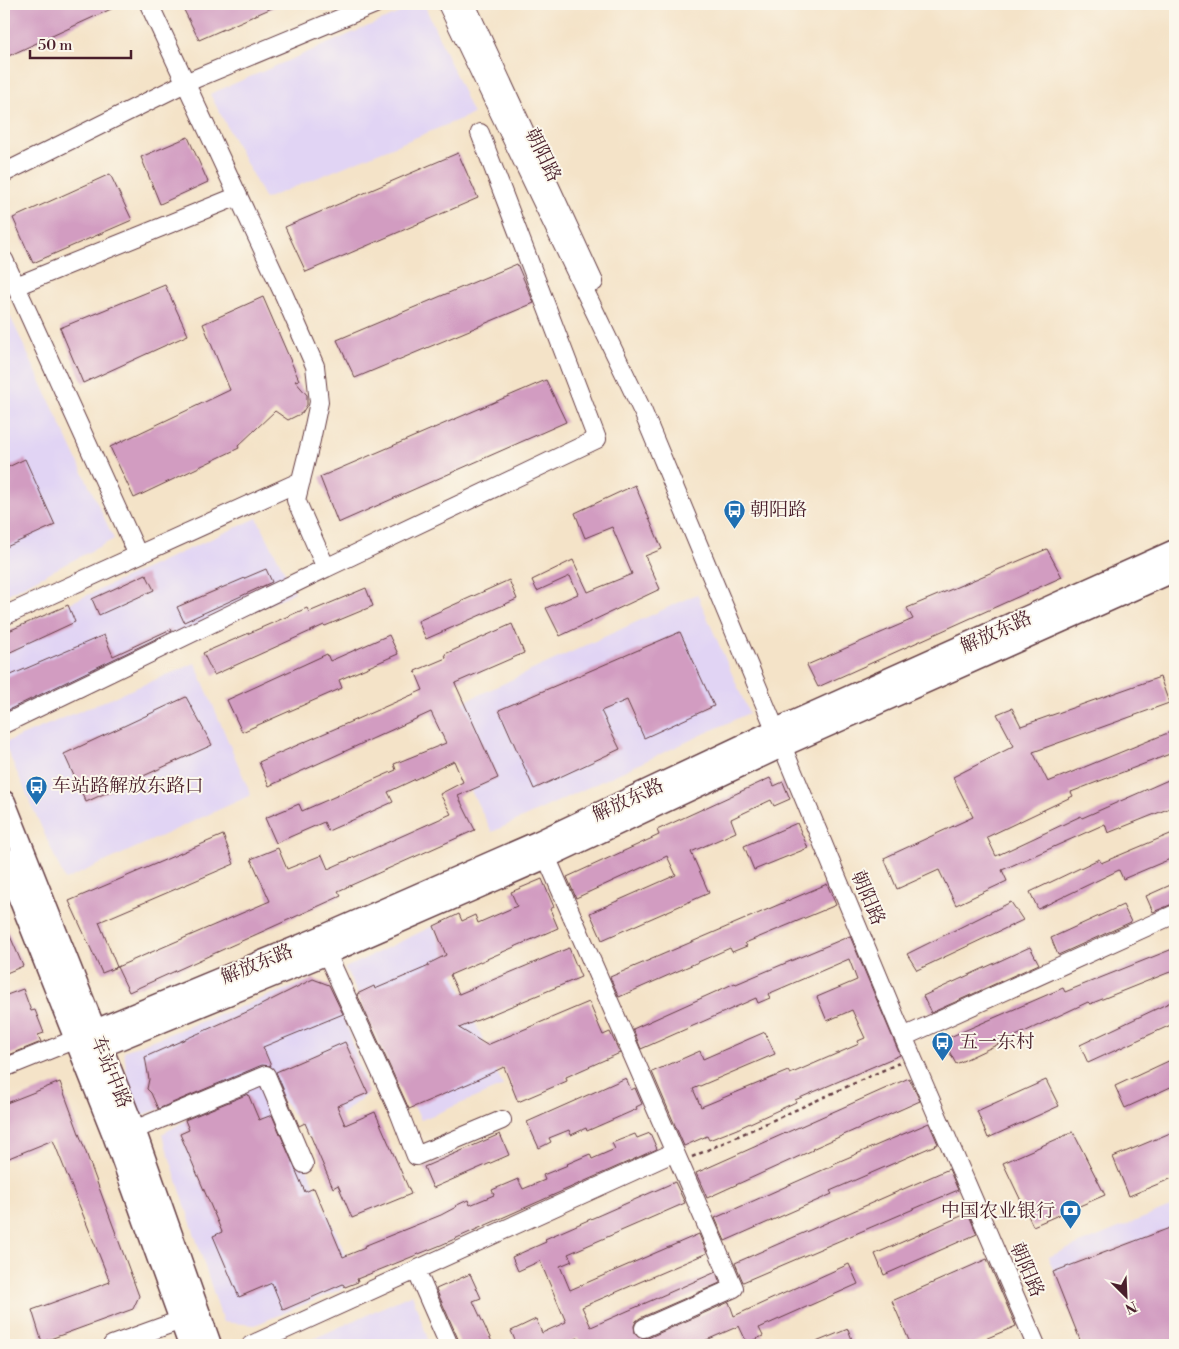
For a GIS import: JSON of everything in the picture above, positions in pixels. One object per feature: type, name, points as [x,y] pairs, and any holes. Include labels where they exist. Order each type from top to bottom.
[{"type":"main road","name":"解放东路","points":[[90,1039],[323,946],[543,850],[1175,551]]},
{"type":"main road","name":"解放东路","points":[[783,736],[1175,570]]},
{"type":"main road","name":"车站中路","points":[[4,802],[90,1039],[114,1135],[190,1345]]},
{"type":"main road","name":"车站中路","points":[[4,858],[10,889],[90,1039],[134,1130],[210,1345]]},
{"type":"street","points":[[149,4],[315,366],[319,402],[296,500],[326,568]]},
{"type":"street","points":[[4,173],[185,83],[374,4]]},
{"type":"street","name":"朝阳路","points":[[447,4],[643,412],[1046,1345]]},
{"type":"street","name":"朝阳路","points":[[466,4],[652,408],[912,1057],[1036,1345]]},
{"type":"street","points":[[4,724],[597,439],[480,134]]},
{"type":"street","points":[[16,286],[238,196]]},
{"type":"street","points":[[4,260],[138,555]]},
{"type":"street","points":[[4,616],[301,482]]},
{"type":"street","points":[[543,850],[734,1288],[644,1328]]},
{"type":"street","points":[[912,1033],[1175,914]]},
{"type":"street","points":[[323,946],[399,1112],[416,1156],[502,1120]]},
{"type":"street","points":[[4,1068],[90,1039]]},
{"type":"street","points":[[134,1130],[266,1075],[304,1164]]},
{"type":"street","points":[[251,1345],[677,1157]]},
{"type":"street","points":[[420,1279],[449,1345]]},
{"type":"street","points":[[112,1345],[181,1320]]},
{"type":"path","points":[[677,1157],[912,1057]]},
{"type":"shaded area","points":[[420,4],[424,4],[473,114],[265,199],[210,94]]},
{"type":"shaded area","points":[[4,303],[114,539],[4,596]]},
{"type":"shaded area","points":[[257,518],[295,592],[4,730],[4,633]]},
{"type":"shaded area","points":[[697,594],[749,713],[492,832],[433,716]]},
{"type":"shaded area","points":[[195,663],[251,795],[65,880],[4,743]]},
{"type":"shaded area","points":[[433,926],[503,1086],[421,1120],[345,968]]},
{"type":"shaded area","points":[[313,979],[343,1013],[368,1093],[311,1139],[267,1078],[358,1282],[255,1325],[223,1322],[162,1134],[262,1077],[132,1118],[124,1051]]},
{"type":"shaded area","points":[[1175,1205],[1175,1345],[1083,1345],[1048,1257]]},
{"type":"shaded area","points":[[412,1294],[430,1345],[300,1345]]},
{"type":"building","points":[[4,4],[122,4],[4,58]]},
{"type":"building","points":[[181,4],[281,4],[199,40]]},
{"type":"building","points":[[188,137],[208,182],[160,204],[141,157]]},
{"type":"building","points":[[458,153],[478,198],[306,272],[285,227]]},
{"type":"building","points":[[110,174],[132,220],[33,263],[13,218]]},
{"type":"building","points":[[517,264],[534,303],[355,378],[337,340]]},
{"type":"building","points":[[165,285],[188,335],[83,383],[60,328]]},
{"type":"building","points":[[263,297],[299,380],[295,381],[307,395],[307,405],[302,413],[288,420],[275,411],[238,446],[239,448],[134,498],[110,447],[230,390],[203,324]]},
{"type":"building","points":[[546,380],[566,422],[338,523],[320,477]]},
{"type":"building","points":[[25,459],[55,525],[4,548],[4,469]]},
{"type":"building","points":[[635,485],[662,549],[645,556],[660,589],[560,636],[546,608],[578,594],[570,576],[537,591],[532,580],[573,560],[588,592],[632,574],[612,527],[585,538],[575,513]]},
{"type":"building","points":[[1047,549],[1062,577],[818,687],[807,665],[913,619],[907,608]]},
{"type":"building","points":[[266,569],[272,582],[184,622],[177,607]]},
{"type":"building","points":[[146,574],[154,590],[99,615],[92,599]]},
{"type":"building","points":[[509,580],[517,599],[426,639],[418,621]]},
{"type":"building","points":[[366,588],[373,606],[324,625],[214,675],[203,653],[307,608],[309,612]]},
{"type":"building","points":[[68,605],[75,622],[4,655],[4,633]]},
{"type":"building","points":[[512,624],[524,653],[455,683],[498,778],[458,796],[475,830],[338,891],[341,896],[129,992],[117,967],[270,901],[251,859],[278,848],[287,869],[322,855],[328,869],[451,814],[440,794],[463,782],[454,761],[388,792],[393,802],[328,831],[324,822],[276,843],[265,818],[299,804],[302,811],[396,770],[394,764],[446,743],[431,712],[269,786],[259,762],[423,690],[415,671],[446,658],[445,654]]},
{"type":"building","points":[[171,629],[172,631],[4,712],[4,678],[104,635],[113,656]]},
{"type":"building","points":[[680,632],[714,706],[644,738],[627,700],[601,711],[620,749],[534,789],[499,710]]},
{"type":"building","points":[[389,635],[398,654],[339,680],[342,688],[242,732],[227,700],[327,654],[330,661]]},
{"type":"building","points":[[1160,677],[1169,703],[1033,752],[1048,782],[1175,730],[1175,752],[1071,792],[1073,796],[987,837],[996,856],[1081,816],[1082,818],[1175,777],[1175,806],[1108,833],[1105,824],[1002,870],[1007,881],[956,905],[939,870],[897,889],[884,858],[973,817],[953,777],[1014,746],[997,714],[1012,708],[1021,726]]},
{"type":"building","points":[[186,697],[212,745],[86,802],[64,754]]},
{"type":"building","points":[[770,778],[774,786],[783,782],[790,799],[774,806],[771,800],[731,819],[736,832],[691,852],[709,893],[602,940],[590,913],[676,875],[667,856],[576,898],[567,877],[659,835],[657,830]]},
{"type":"building","points":[[797,823],[808,848],[754,870],[744,846]]},
{"type":"building","points":[[1175,832],[1175,857],[1123,879],[1119,870],[1038,909],[1030,892],[1099,859],[1101,863]]},
{"type":"building","points":[[223,835],[234,864],[99,922],[117,967],[102,973],[69,901]]},
{"type":"building","points":[[542,879],[554,907],[550,909],[558,928],[450,975],[459,994],[569,948],[581,977],[459,1028],[487,1045],[589,1002],[603,1035],[610,1032],[620,1053],[566,1077],[567,1081],[518,1102],[504,1067],[409,1109],[357,994],[374,986],[375,989],[429,966],[428,964],[446,955],[434,926],[459,914],[462,921],[475,915],[478,923],[517,906],[511,892]]},
{"type":"building","points":[[1175,883],[1175,903],[1153,912],[1146,896]]},
{"type":"building","points":[[827,884],[836,905],[745,943],[747,946],[732,952],[730,948],[619,997],[610,977]]},
{"type":"building","points":[[1011,902],[1023,920],[917,970],[907,954]]},
{"type":"building","points":[[1123,905],[1131,922],[1058,955],[1051,938]]},
{"type":"building","points":[[4,922],[23,966],[4,974]]},
{"type":"building","points":[[850,936],[900,1055],[795,1100],[796,1102],[737,1129],[709,1140],[707,1136],[684,1146],[652,1072],[700,1051],[703,1059],[765,1032],[775,1054],[693,1089],[701,1107],[788,1071],[790,1074],[859,1044],[858,1041],[865,1038],[852,1010],[827,1021],[817,997],[857,980],[849,959],[768,994],[770,998],[758,1003],[756,998],[641,1049],[633,1029],[735,983]]},
{"type":"building","points":[[1030,947],[1039,964],[931,1013],[923,996]]},
{"type":"building","points":[[1175,948],[1175,970],[1090,1004],[1088,1002],[956,1064],[943,1040],[1063,988],[1065,992]]},
{"type":"building","points":[[313,979],[329,985],[343,1014],[263,1047],[271,1066],[262,1065],[158,1109],[151,1093],[147,1089],[149,1079],[145,1057],[249,1011]]},
{"type":"building","points":[[23,989],[31,1011],[35,1010],[44,1033],[38,1035],[41,1042],[4,1057],[4,996]]},
{"type":"building","points":[[1175,1000],[1175,1023],[1088,1063],[1080,1045]]},
{"type":"building","points":[[345,1042],[368,1093],[337,1106],[345,1125],[375,1112],[411,1194],[352,1218],[338,1185],[333,1188],[305,1123],[299,1126],[276,1072]]},
{"type":"building","points":[[1175,1058],[1175,1085],[1125,1108],[1115,1086]]},
{"type":"building","points":[[626,1078],[631,1090],[635,1088],[642,1104],[636,1107],[637,1109],[587,1131],[586,1128],[571,1135],[569,1130],[549,1138],[551,1142],[539,1148],[527,1122]]},
{"type":"building","points":[[909,1078],[920,1101],[707,1198],[696,1173]]},
{"type":"building","points":[[1046,1080],[1059,1106],[988,1138],[977,1111]]},
{"type":"building","points":[[60,1082],[139,1296],[133,1309],[42,1342],[32,1310],[110,1282],[53,1140],[4,1160],[4,1104]]},
{"type":"building","points":[[248,1094],[259,1120],[272,1115],[305,1192],[314,1188],[343,1257],[365,1248],[364,1246],[441,1215],[468,1200],[470,1205],[494,1195],[492,1190],[518,1179],[523,1189],[545,1180],[543,1175],[590,1154],[592,1159],[615,1149],[612,1143],[635,1134],[637,1138],[650,1133],[657,1149],[441,1245],[357,1279],[358,1282],[345,1287],[343,1284],[283,1310],[272,1283],[239,1297],[213,1236],[222,1232],[180,1134],[189,1130],[185,1120]]},
{"type":"building","points":[[929,1123],[938,1144],[830,1191],[832,1194],[725,1241],[715,1218]]},
{"type":"building","points":[[1175,1131],[1175,1177],[1129,1196],[1113,1157]]},
{"type":"building","points":[[1073,1132],[1105,1195],[1033,1226],[1003,1163]]},
{"type":"building","points":[[500,1134],[509,1155],[433,1188],[424,1167]]},
{"type":"building","points":[[949,1169],[958,1190],[743,1282],[735,1263]]},
{"type":"building","points":[[675,1182],[685,1203],[568,1254],[572,1261],[560,1266],[570,1290],[699,1234],[707,1253],[582,1307],[591,1327],[716,1272],[720,1283],[636,1321],[634,1326],[638,1337],[648,1338],[729,1302],[734,1316],[849,1264],[858,1284],[759,1328],[763,1336],[747,1343],[739,1326],[695,1345],[581,1345],[578,1338],[562,1345],[517,1345],[511,1331],[536,1319],[542,1333],[566,1322],[540,1261],[518,1271],[512,1257],[546,1242],[545,1239]]},
{"type":"building","points":[[968,1213],[977,1234],[884,1275],[875,1254]]},
{"type":"building","points":[[1175,1226],[1175,1345],[1082,1345],[1053,1272]]},
{"type":"building","points":[[987,1259],[1016,1326],[971,1345],[911,1345],[892,1301]]},
{"type":"building","points":[[470,1274],[481,1298],[473,1301],[492,1342],[484,1345],[459,1345],[459,1341],[436,1289]]},
{"type":"building","points":[[848,1329],[854,1345],[809,1345]]},
{"type":"place","name":"朝阳路","points":[[734,529]]},
{"type":"place","name":"车站路解放东路口","points":[[36,805]]},
{"type":"place","name":"五一东村","points":[[943,1061]]},
{"type":"place","name":"中国农业银行","points":[[1071,1230]]}]
